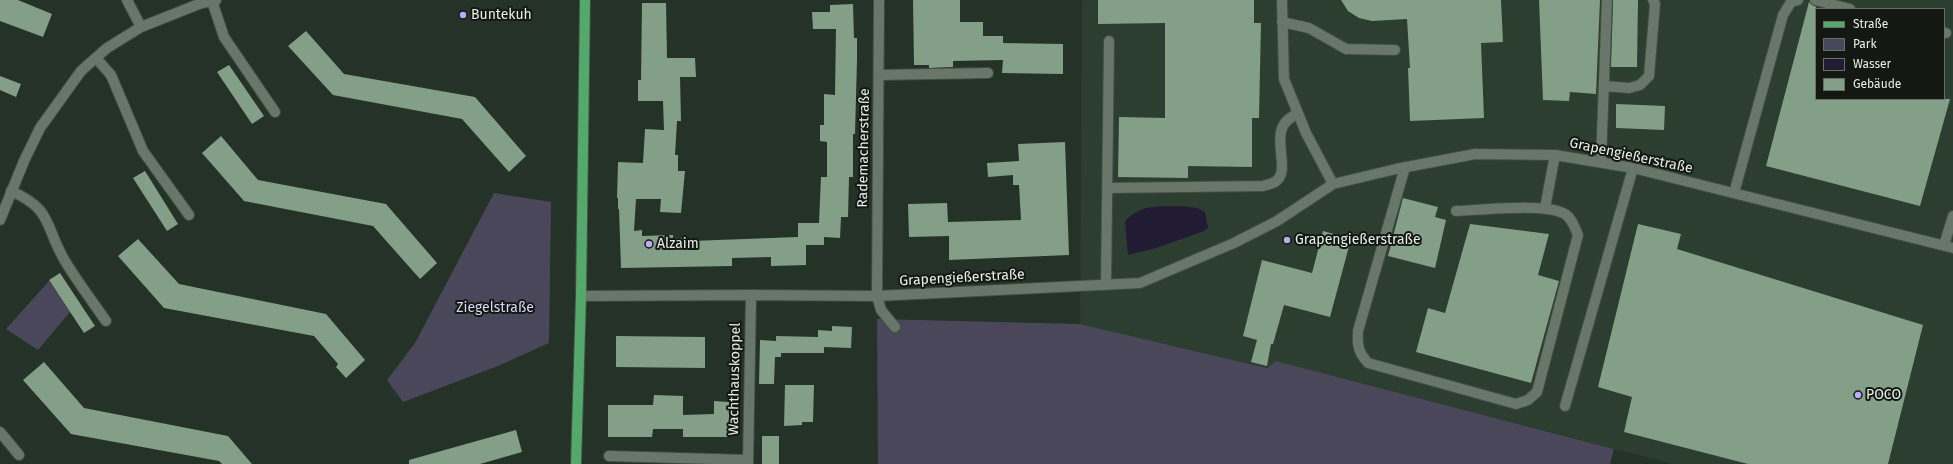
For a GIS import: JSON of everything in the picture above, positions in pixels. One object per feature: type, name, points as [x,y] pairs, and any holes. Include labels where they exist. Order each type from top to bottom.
[{"type":"main road","points":[[576,464],[581,296],[585,0]]},
{"type":"street","points":[[127,0],[141,26]]},
{"type":"street","points":[[0,220],[40,128],[81,71],[107,48],[141,26],[199,4],[214,0],[224,37],[276,112]]},
{"type":"street","name":"Rademacherstraße","points":[[877,296],[879,0]]},
{"type":"street","points":[[1282,0],[1284,79],[1306,133],[1333,184]]},
{"type":"street","points":[[1601,162],[1607,0]]},
{"type":"street","points":[[1604,86],[1629,88],[1640,85],[1649,76],[1655,4],[1653,0]]},
{"type":"street","points":[[1734,193],[1783,15],[1791,2],[1798,0]]},
{"type":"street","points":[[1815,0],[1846,8]]},
{"type":"street","points":[[1282,22],[1308,28],[1346,49],[1395,50]]},
{"type":"street","points":[[1106,285],[1109,41]]},
{"type":"street","points":[[96,58],[110,75],[143,151],[189,215]]},
{"type":"street","points":[[879,75],[988,73]]},
{"type":"street","points":[[1107,188],[1263,186],[1275,182],[1280,176],[1281,168],[1281,129],[1289,118],[1298,114]]},
{"type":"street","name":"Grapengießerstraße","points":[[581,296],[877,296],[1140,283],[1234,243],[1277,221],[1333,184],[1404,167],[1475,154],[1555,155],[1633,168],[1949,247]]},
{"type":"street","points":[[1545,208],[1555,155]]},
{"type":"street","points":[[1404,167],[1358,331],[1357,347],[1360,355],[1368,363],[1516,404],[1528,400],[1537,392],[1578,235],[1575,226],[1564,213],[1545,208],[1456,211]]},
{"type":"street","points":[[1565,406],[1633,168]]},
{"type":"street","points":[[12,191],[28,198],[43,212],[64,260],[106,322]]},
{"type":"street","points":[[1949,247],[1953,216]]},
{"type":"street","name":"Wachthauskoppel","points":[[748,462],[751,295]]},
{"type":"street","points":[[877,296],[881,310],[895,327]]},
{"type":"street","points":[[0,432],[19,455]]},
{"type":"street","points":[[609,456],[748,462]]},
{"type":"shaded area","points":[[1082,0],[1953,0],[1953,464],[1673,464],[1276,361],[1268,368],[1080,324]]},
{"type":"green space","name":"Ziegelstraße","points":[[494,193],[551,202],[549,343],[498,366],[403,402],[387,380],[415,343]]},
{"type":"green space","points":[[49,281],[70,312],[38,350],[6,329]]},
{"type":"green space","points":[[877,319],[1080,324],[1267,368],[1276,361],[1614,449],[1610,464],[878,464]]},
{"type":"water","points":[[1183,206],[1197,208],[1205,212],[1208,228],[1204,231],[1156,248],[1128,255],[1125,221],[1138,211],[1152,207]]},
{"type":"building","points":[[0,0],[18,0],[52,14],[43,37],[0,21]]},
{"type":"building","points":[[913,0],[960,0],[960,22],[983,22],[983,36],[1003,36],[1003,43],[1063,44],[1063,74],[1002,73],[1003,60],[953,61],[953,67],[929,68],[929,65],[914,65]]},
{"type":"building","points":[[1098,0],[1254,0],[1254,23],[1261,23],[1259,118],[1252,118],[1252,167],[1188,166],[1188,178],[1118,177],[1119,117],[1165,118],[1165,23],[1098,24]]},
{"type":"building","points":[[1341,0],[1501,0],[1503,42],[1481,43],[1484,118],[1410,121],[1408,68],[1410,68],[1407,19],[1372,21],[1359,18],[1348,11]]},
{"type":"building","points":[[1539,0],[1600,0],[1596,94],[1570,92],[1569,101],[1543,100]]},
{"type":"building","points":[[1613,0],[1638,0],[1637,67],[1611,67]]},
{"type":"building","points":[[1809,2],[1816,7],[1815,100],[1950,99],[1920,206],[1766,166]]},
{"type":"building","points":[[642,3],[666,3],[667,58],[695,58],[696,77],[680,77],[681,121],[677,121],[675,155],[678,155],[678,171],[685,171],[681,213],[660,212],[661,199],[636,199],[634,231],[642,230],[642,236],[673,235],[673,238],[691,238],[691,241],[798,237],[798,223],[819,223],[821,177],[827,177],[827,142],[820,141],[820,125],[824,125],[824,94],[835,95],[836,29],[813,29],[812,12],[830,12],[830,5],[853,4],[854,38],[857,38],[857,60],[855,134],[853,134],[853,177],[849,177],[848,217],[841,217],[840,238],[824,237],[824,245],[806,245],[806,265],[771,266],[771,257],[732,258],[732,266],[621,268],[619,209],[617,198],[618,162],[643,163],[645,129],[664,130],[663,101],[638,101],[638,80],[641,80]]},
{"type":"building","points":[[306,31],[344,74],[475,97],[526,156],[509,172],[462,119],[333,95],[288,46]]},
{"type":"building","points":[[229,65],[264,116],[252,124],[217,72]]},
{"type":"building","points":[[0,76],[21,84],[16,97],[0,90]]},
{"type":"building","points":[[1616,104],[1665,106],[1664,130],[1616,128]]},
{"type":"building","points":[[221,136],[258,180],[386,204],[437,263],[420,279],[373,226],[244,201],[202,153]]},
{"type":"building","points":[[1065,142],[1069,255],[949,260],[949,236],[909,237],[908,204],[947,203],[948,222],[1021,220],[1019,185],[1013,185],[1013,175],[988,177],[987,163],[1019,161],[1018,144]]},
{"type":"building","points":[[145,171],[178,224],[167,231],[133,178]]},
{"type":"building","points":[[1403,198],[1438,207],[1435,217],[1446,220],[1435,268],[1388,256]]},
{"type":"building","points":[[1470,224],[1549,234],[1538,275],[1559,281],[1531,383],[1416,352],[1428,308],[1445,313]]},
{"type":"building","points":[[1638,224],[1681,234],[1677,249],[1923,325],[1888,464],[1748,464],[1624,432],[1632,397],[1598,387]]},
{"type":"building","points":[[1323,231],[1351,239],[1330,317],[1284,305],[1273,344],[1271,344],[1267,366],[1251,362],[1257,340],[1243,336],[1262,260],[1312,273]]},
{"type":"building","points":[[138,239],[179,284],[326,314],[365,360],[346,378],[336,367],[338,364],[314,336],[164,308],[118,256]]},
{"type":"building","points":[[60,273],[95,326],[84,333],[49,280]]},
{"type":"building","points":[[832,326],[852,327],[851,348],[824,347],[824,353],[781,353],[781,357],[775,357],[774,384],[759,384],[760,340],[776,341],[776,336],[818,337],[818,330],[832,331]]},
{"type":"building","points":[[616,336],[705,337],[705,368],[616,367]]},
{"type":"building","points":[[44,362],[84,408],[228,436],[252,464],[222,464],[219,461],[71,434],[23,380]]},
{"type":"building","points":[[785,385],[814,385],[813,422],[802,422],[802,425],[784,426]]},
{"type":"building","points":[[654,395],[683,396],[683,415],[714,414],[714,401],[729,402],[729,437],[683,437],[683,429],[653,429],[652,437],[608,437],[608,405],[653,405]]},
{"type":"building","points":[[516,430],[522,452],[480,464],[409,464],[409,460]]},
{"type":"building","points":[[762,436],[779,436],[779,464],[762,464]]},
{"type":"place","name":"Buntekuh","points":[[463,15]]},
{"type":"place","name":"Grapengießerstraße","points":[[1287,240]]},
{"type":"place","name":"Alzaim","points":[[649,244]]},
{"type":"place","name":"POCO","points":[[1858,395]]}]
